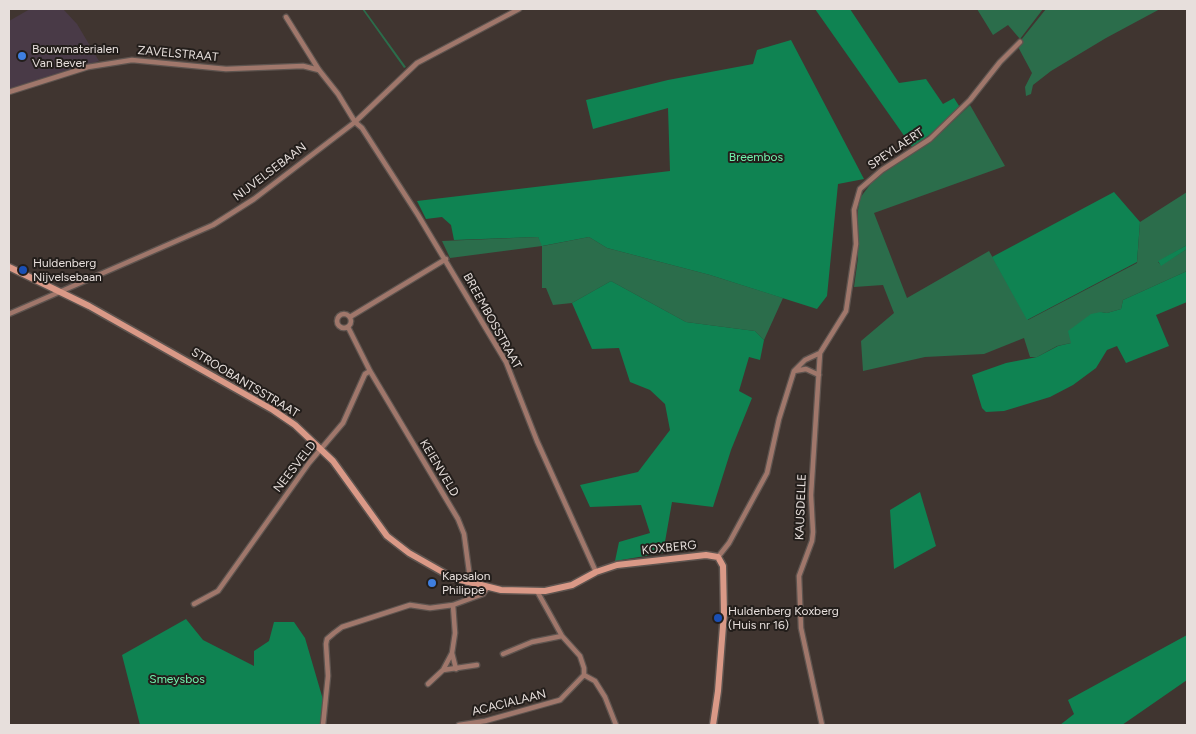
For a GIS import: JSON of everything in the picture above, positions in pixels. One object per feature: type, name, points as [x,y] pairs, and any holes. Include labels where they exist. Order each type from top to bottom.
[{"type":"street","name":"NIJVELSEBAAN","points":[[9,314],[213,225],[254,199],[355,122],[417,63],[519,9]]},
{"type":"street","points":[[286,17],[319,70],[338,94],[355,122]]},
{"type":"street","name":"SPEYLAERT","points":[[794,371],[805,360],[820,353],[842,319],[848,304],[856,244],[854,210],[860,189],[882,170],[930,139],[970,100],[1000,62],[1020,42]]},
{"type":"street","name":"ZAVELSTRAAT","points":[[9,92],[88,67],[132,60],[173,62],[226,69],[303,66],[319,70]]},
{"type":"street","name":"BREEMBOSSTRAAT","points":[[355,122],[362,128],[446,259],[506,362],[537,440],[596,572]]},
{"type":"street","points":[[350,317],[446,259]]},
{"type":"street","name":"STROOBANTSSTRAAT","points":[[9,267],[59,291],[273,410],[295,425],[321,449],[342,473],[387,536],[425,563],[467,583],[487,588]]},
{"type":"street","points":[[348,327],[341,328],[338,325],[338,318],[342,314],[350,317]]},
{"type":"street","points":[[348,327],[351,324],[350,317]]},
{"type":"street","points":[[348,327],[370,371]]},
{"type":"street","points":[[713,725],[718,691],[724,613],[723,566],[718,558],[729,543],[766,472],[794,371],[806,369],[819,376],[820,353]]},
{"type":"street","name":"NEESVELD","points":[[194,604],[218,591],[308,463],[343,423],[365,374],[370,371]]},
{"type":"street","name":"KEIENVELD","points":[[370,371],[458,519],[464,534],[470,571],[467,583]]},
{"type":"street","name":"KAUSDELLE","points":[[819,376],[811,496],[813,532],[812,541],[799,572],[799,582],[801,628],[822,725]]},
{"type":"street","name":"KOXBERG","points":[[487,588],[537,591],[563,588],[596,572],[630,563],[706,555],[718,558]]},
{"type":"street","points":[[323,725],[328,676],[327,640],[342,628],[402,607],[416,605],[440,608],[483,594],[487,588]]},
{"type":"street","points":[[537,591],[562,636],[580,656],[584,675],[595,681],[605,697],[616,725]]},
{"type":"street","points":[[428,684],[443,670],[452,653],[455,633],[453,605]]},
{"type":"street","points":[[503,654],[532,642],[562,636]]},
{"type":"street","points":[[452,653],[456,669]]},
{"type":"street","points":[[443,670],[477,665]]},
{"type":"street","name":"ACACIALAAN","points":[[459,725],[494,719],[560,700],[584,675]]},
{"type":"shaded area","points":[[30,9],[63,9],[77,24],[99,61],[9,90],[9,21]]},
{"type":"green space","points":[[362,9],[364,9],[406,67],[404,68]]},
{"type":"green space","points":[[815,9],[850,9],[899,83],[926,79],[943,104],[954,98],[961,109],[944,125],[912,147]]},
{"type":"green space","points":[[977,9],[1043,9],[1020,39],[1008,25],[993,35]]},
{"type":"green space","points":[[1046,9],[1160,9],[1051,71],[1033,85],[1031,94],[1026,96],[1025,87],[1032,73],[1017,45]]},
{"type":"green space","name":"Breembos","points":[[791,40],[864,179],[838,184],[827,296],[817,309],[710,275],[607,248],[589,237],[542,246],[538,237],[454,240],[451,225],[442,217],[426,219],[417,201],[670,171],[668,108],[593,129],[586,100],[668,80],[753,64],[757,50]]},
{"type":"green space","points":[[970,105],[1005,166],[874,213],[907,298],[989,251],[1028,320],[1137,263],[1140,222],[1187,192],[1187,245],[1158,262],[1161,265],[1187,249],[1187,271],[1123,300],[1121,309],[1107,313],[1101,312],[1071,343],[1057,346],[1037,357],[1030,357],[1024,338],[984,354],[925,357],[863,371],[861,341],[894,313],[883,285],[854,287],[858,258],[858,210],[860,198],[875,178],[932,141]]},
{"type":"green space","points":[[1114,192],[1140,222],[1137,262],[1027,320],[992,257]]},
{"type":"green space","points":[[538,237],[543,246],[589,237],[607,248],[710,275],[783,298],[764,340],[755,331],[686,322],[611,281],[572,303],[553,305],[546,288],[542,288],[542,246],[450,258],[442,241]]},
{"type":"green space","points":[[1187,245],[1187,249],[1161,266],[1158,261]]},
{"type":"green space","points":[[1187,271],[1187,302],[1156,315],[1169,346],[1126,363],[1117,346],[1107,350],[1096,368],[1073,385],[1050,397],[1004,411],[986,412],[982,408],[972,375],[1006,363],[1037,357],[1058,346],[1071,343],[1068,331],[1091,314],[1107,313],[1121,309],[1123,300]]},
{"type":"green space","points":[[611,281],[686,322],[755,331],[764,340],[760,360],[749,357],[739,391],[752,398],[731,450],[713,507],[672,502],[663,553],[615,561],[619,542],[650,533],[641,505],[590,507],[580,485],[638,472],[670,430],[665,404],[650,390],[630,382],[619,348],[592,349],[572,303]]},
{"type":"green space","points":[[920,492],[936,546],[894,569],[890,510]]},
{"type":"green space","name":"Smeysbos","points":[[186,619],[203,640],[254,666],[254,651],[269,641],[274,622],[294,622],[305,638],[324,703],[321,725],[140,725],[122,655]]},
{"type":"green space","points":[[1187,635],[1187,680],[1122,725],[1060,725],[1074,714],[1068,700]]},
{"type":"place","name":"Bouwmaterialen Van Bever","points":[[22,56]]},
{"type":"place","name":"Huldenberg Nijvelsebaan","points":[[23,270]]},
{"type":"place","name":"Kapsalon Philippe","points":[[432,583]]},
{"type":"place","name":"Huldenberg Koxberg (Huis nr 16)","points":[[718,618]]}]
